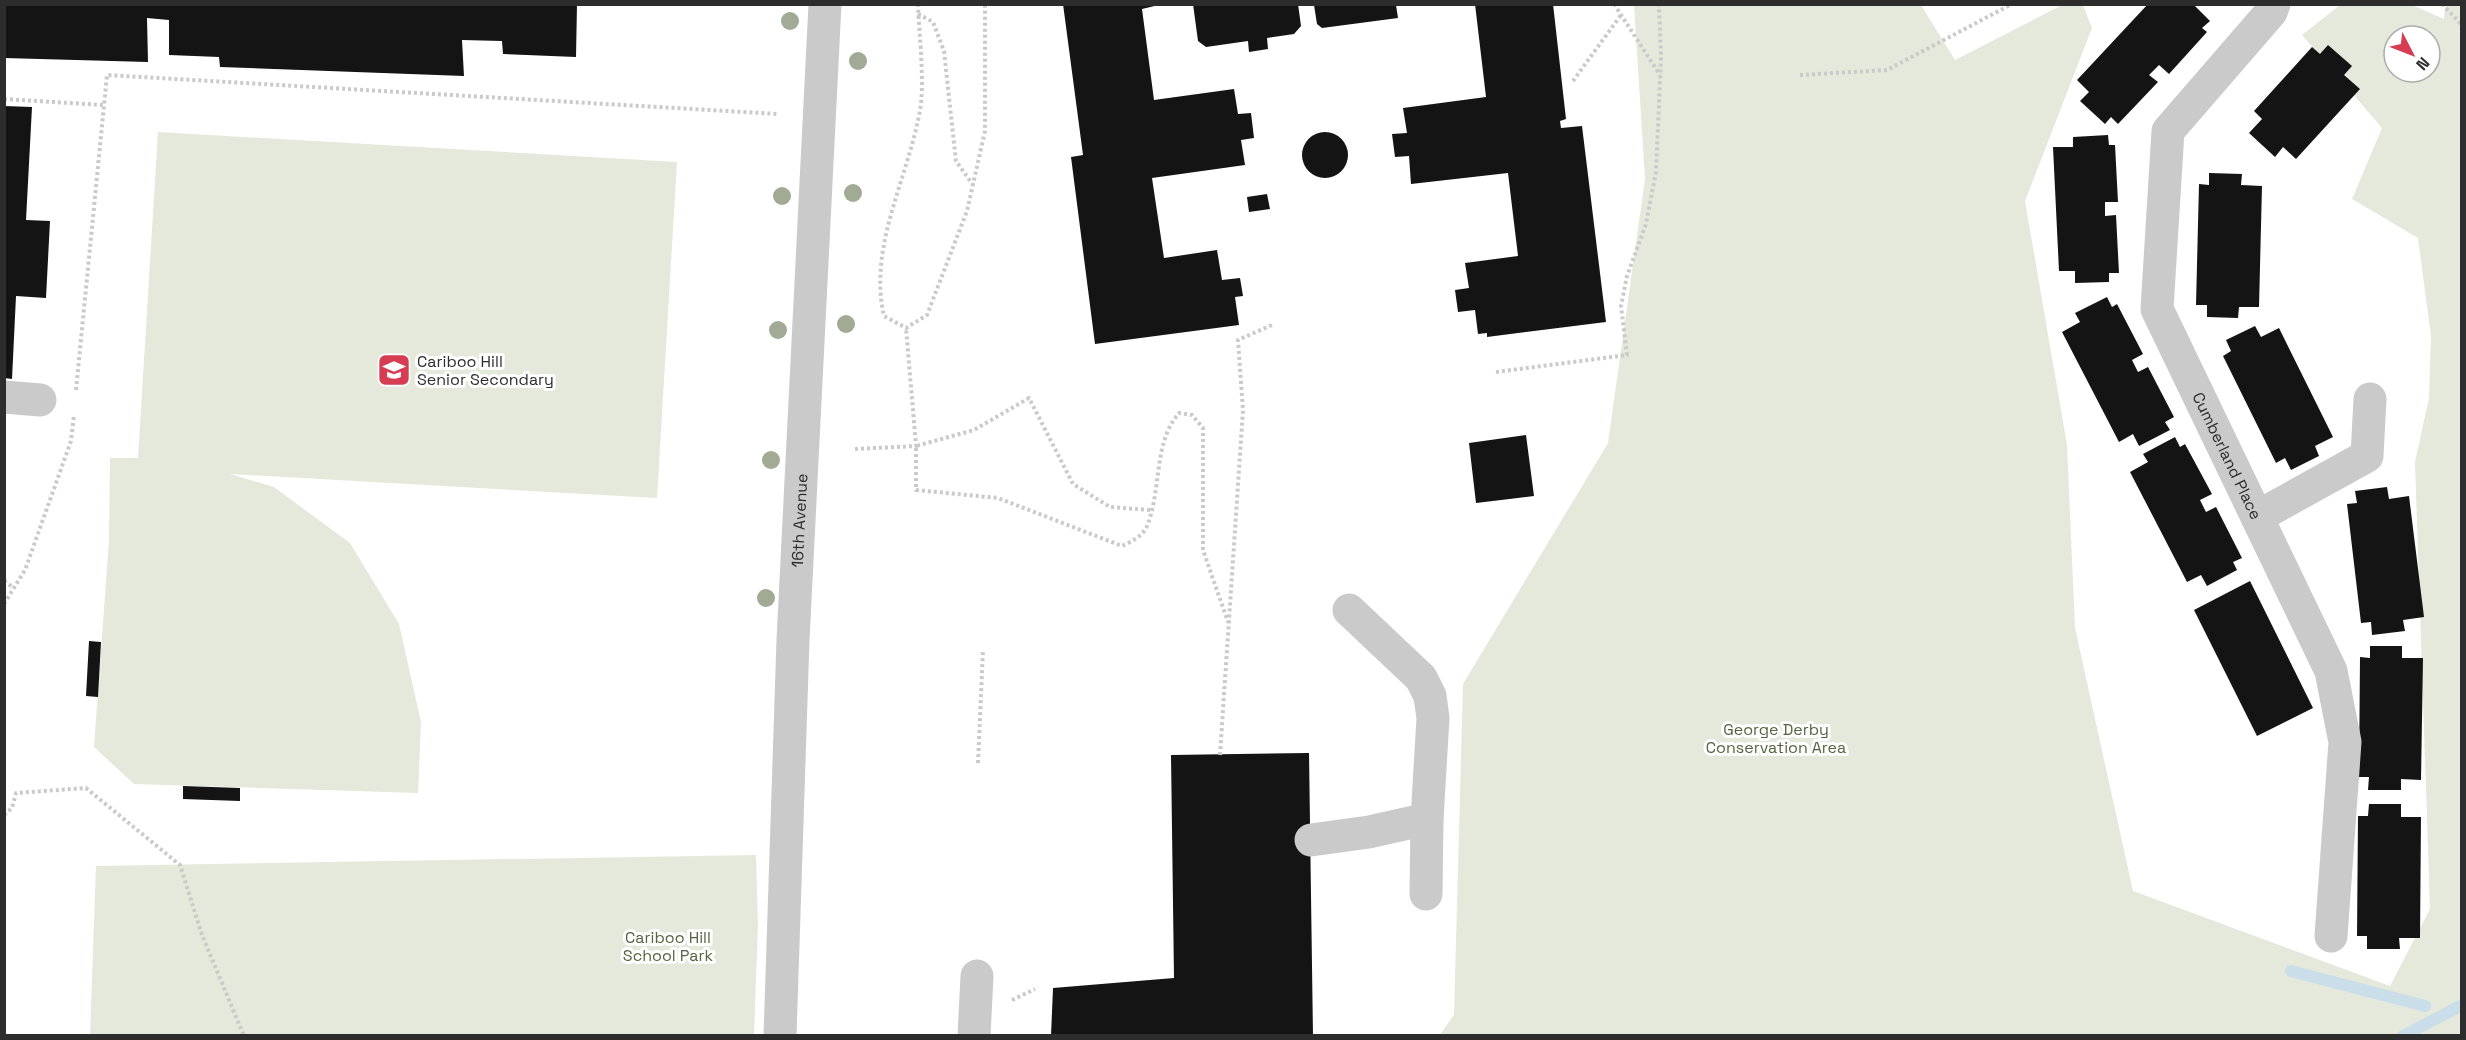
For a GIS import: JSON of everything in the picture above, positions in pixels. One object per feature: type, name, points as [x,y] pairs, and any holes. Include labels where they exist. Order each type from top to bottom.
[{"type":"street","name":"16th Avenue","points":[[780,1035],[793,640],[825,4]]},
{"type":"street","name":"Cumberland Place","points":[[2274,4],[2271,12],[2168,131],[2157,309],[2331,671],[2345,742],[2331,936]]},
{"type":"street","points":[[4,397],[40,400]]},
{"type":"street","points":[[2257,517],[2367,456],[2370,399]]},
{"type":"street","points":[[1349,610],[1421,678],[1430,696],[1433,718],[1427,819],[1426,894]]},
{"type":"street","points":[[1311,840],[1369,832],[1427,819]]},
{"type":"street","points":[[974,1035],[978,976]]},
{"type":"path","points":[[906,328],[884,316],[878,291],[886,233],[921,109],[918,4]]},
{"type":"path","points":[[906,328],[927,315],[967,211],[985,131],[985,4]]},
{"type":"path","points":[[1614,4],[1660,76]]},
{"type":"path","points":[[1496,372],[1627,355],[1621,306],[1627,276],[1646,224],[1656,172],[1660,76],[1659,4]]},
{"type":"path","points":[[1800,75],[1887,70],[2012,4]]},
{"type":"path","points":[[2442,4],[2462,25]]},
{"type":"path","points":[[918,14],[933,21],[944,51],[956,160],[973,186]]},
{"type":"path","points":[[1573,81],[1621,15]]},
{"type":"path","points":[[76,394],[107,75],[778,114]]},
{"type":"path","points":[[4,99],[103,105]]},
{"type":"path","points":[[1220,755],[1243,411],[1238,340],[1272,325]]},
{"type":"path","points":[[906,328],[916,446],[916,490],[998,498],[1122,546],[1134,540],[1147,527],[1168,426],[1179,413],[1192,415],[1203,428],[1203,550],[1228,622]]},
{"type":"path","points":[[855,449],[916,446],[974,430],[1029,398],[1073,484],[1110,507],[1150,510]]},
{"type":"path","points":[[4,604],[25,570],[71,441],[74,406]]},
{"type":"path","points":[[4,581],[14,588]]},
{"type":"path","points":[[978,763],[983,650]]},
{"type":"path","points":[[4,815],[12,808],[16,793],[86,788],[180,865],[202,934],[244,1035]]},
{"type":"green space","name":"George Derby Conservation Area","points":[[1634,5],[1921,5],[1955,60],[2062,5],[2083,5],[2092,28],[2025,201],[2067,445],[2075,628],[2133,891],[2390,986],[2430,909],[2415,462],[2429,398],[2431,336],[2418,238],[2352,199],[2382,128],[2302,35],[2340,5],[2412,5],[2444,19],[2445,5],[2461,5],[2461,1035],[1439,1036],[1454,1015],[1463,684],[1608,443],[1645,179]]},
{"type":"green space","points":[[158,132],[677,162],[657,498],[230,474],[274,487],[350,543],[399,624],[421,722],[418,793],[134,784],[94,747],[109,540],[110,458],[138,458]]},
{"type":"green space","name":"Cariboo Hill School Park","points":[[756,855],[758,926],[754,1035],[90,1035],[96,866]]},
{"type":"building","points":[[4,4],[577,4],[576,57],[503,54],[502,41],[462,40],[464,76],[220,67],[219,57],[169,55],[169,20],[147,18],[148,62],[4,58]]},
{"type":"building","points":[[1063,4],[1163,4],[1142,9],[1154,100],[1234,89],[1238,114],[1251,113],[1254,138],[1241,140],[1245,165],[1152,178],[1164,258],[1217,250],[1222,280],[1240,278],[1243,296],[1235,297],[1239,325],[1095,344],[1071,157],[1083,155]]},
{"type":"building","points":[[1193,4],[1298,4],[1301,26],[1294,34],[1267,38],[1268,49],[1249,52],[1248,41],[1206,47],[1198,41]]},
{"type":"building","points":[[1475,4],[1553,4],[1566,119],[1560,121],[1561,128],[1582,126],[1606,322],[1487,337],[1487,333],[1478,334],[1475,310],[1458,312],[1455,290],[1469,288],[1465,263],[1518,256],[1508,173],[1411,184],[1409,156],[1395,157],[1392,134],[1407,133],[1403,108],[1486,97]]},
{"type":"building","points":[[2148,4],[2193,4],[2210,21],[2202,28],[2207,32],[2169,74],[2159,65],[2149,75],[2158,82],[2118,124],[2111,117],[2105,124],[2080,101],[2089,92],[2077,80]]},
{"type":"building","points":[[1314,5],[1396,5],[1398,18],[1322,28],[1317,24]]},
{"type":"building","points":[[2328,45],[2352,66],[2344,75],[2360,89],[2296,159],[2283,147],[2275,157],[2249,133],[2262,119],[2254,111],[2312,47],[2320,54]]},
{"type":"building","points":[[4,106],[32,107],[26,220],[50,221],[46,298],[16,296],[12,379],[4,378]]},
{"type":"building","points":[[1325,132],[1341,139],[1348,155],[1341,171],[1325,178],[1309,171],[1302,155],[1309,139]]},
{"type":"building","points":[[2108,135],[2109,145],[2115,145],[2118,202],[2105,202],[2105,216],[2116,215],[2119,273],[2109,273],[2109,282],[2075,283],[2075,271],[2059,271],[2053,147],[2073,147],[2073,137]]},
{"type":"building","points":[[2209,173],[2242,174],[2241,185],[2262,186],[2259,307],[2239,307],[2238,318],[2207,317],[2207,305],[2196,305],[2199,184],[2209,185]]},
{"type":"building","points":[[1267,194],[1270,209],[1249,212],[1247,197]]},
{"type":"building","points":[[2107,297],[2112,307],[2117,304],[2143,354],[2132,360],[2138,372],[2148,367],[2174,417],[2165,422],[2170,430],[2139,446],[2133,434],[2119,442],[2062,332],[2080,322],[2075,313]]},
{"type":"building","points":[[2255,326],[2261,337],[2279,328],[2333,437],[2315,446],[2319,456],[2291,470],[2285,458],[2276,463],[2223,356],[2231,351],[2226,340]]},
{"type":"building","points":[[1526,435],[1534,496],[1476,503],[1469,443]]},
{"type":"building","points":[[2175,437],[2180,447],[2185,444],[2212,494],[2200,500],[2206,512],[2216,507],[2242,558],[2233,562],[2237,570],[2207,586],[2201,575],[2187,582],[2130,472],[2148,462],[2143,454]]},
{"type":"building","points":[[2387,487],[2389,499],[2409,496],[2424,617],[2403,620],[2405,631],[2372,635],[2371,622],[2361,623],[2347,504],[2357,503],[2355,491]]},
{"type":"building","points":[[2250,581],[2313,708],[2257,736],[2194,610]]},
{"type":"building","points":[[89,641],[101,642],[98,697],[86,696]]},
{"type":"building","points":[[2370,646],[2402,646],[2402,658],[2423,658],[2421,780],[2401,779],[2401,790],[2368,790],[2369,777],[2359,777],[2360,657],[2370,658]]},
{"type":"building","points":[[1309,753],[1313,1036],[1051,1036],[1053,988],[1174,978],[1171,755]]},
{"type":"building","points":[[183,786],[240,788],[240,801],[183,799]]},
{"type":"building","points":[[2369,804],[2401,804],[2401,817],[2421,817],[2420,938],[2399,938],[2400,949],[2367,949],[2367,936],[2357,936],[2358,816],[2368,816]]},
{"type":"waterway","points":[[2291,971],[2425,1006]]},
{"type":"waterway","points":[[2403,1036],[2462,1005]]},
{"type":"place","name":"Cariboo Hill Senior Secondary","points":[[394,370]]}]
